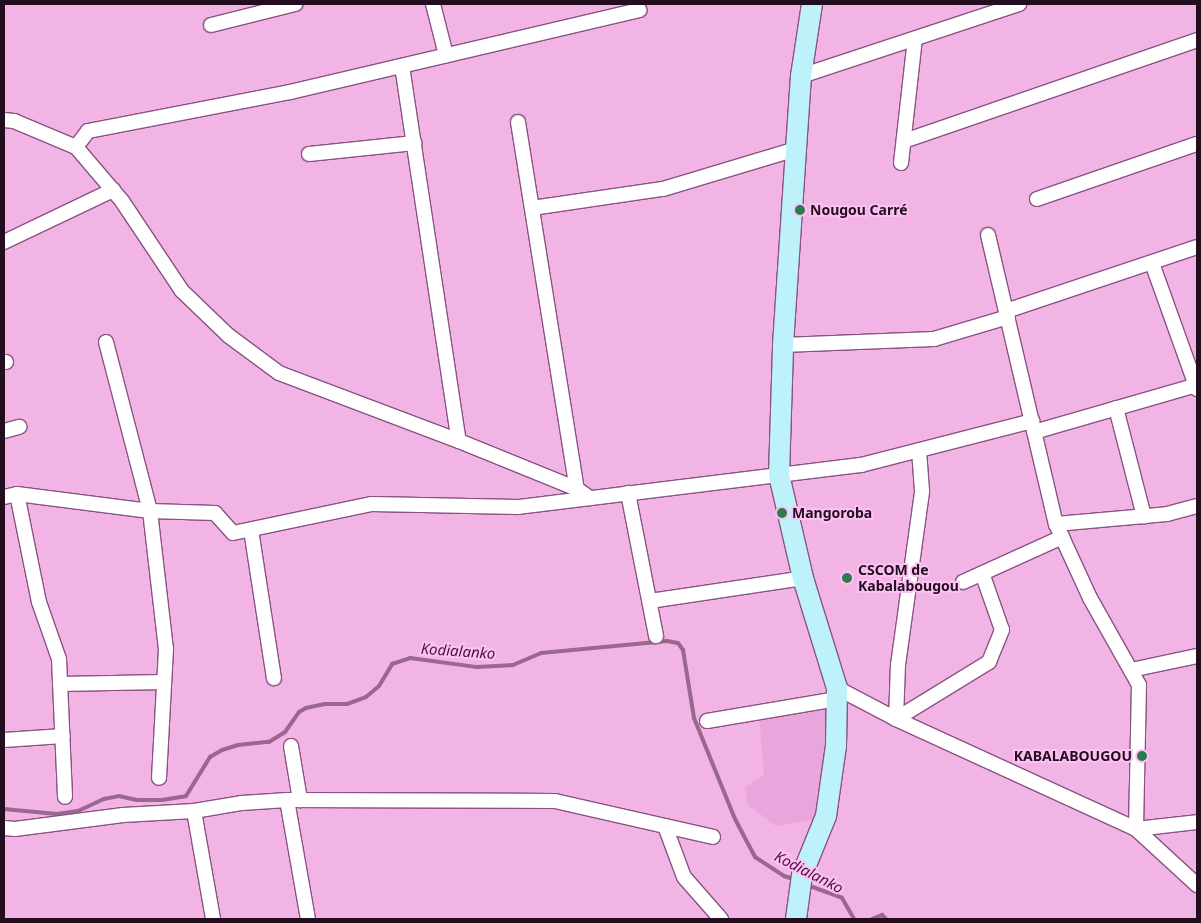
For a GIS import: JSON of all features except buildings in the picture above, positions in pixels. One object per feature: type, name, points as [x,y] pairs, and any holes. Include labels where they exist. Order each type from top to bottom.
[{"type":"street","points":[[211,25],[295,4]]},
{"type":"street","points":[[433,4],[446,55]]},
{"type":"street","points":[[796,919],[800,883],[826,816],[836,746],[837,694],[803,578],[780,475],[783,345],[796,149],[801,76],[812,4]]},
{"type":"street","points":[[801,76],[1019,4]]},
{"type":"street","points":[[76,147],[88,131],[290,92],[640,10]]},
{"type":"street","points":[[902,163],[915,38]]},
{"type":"street","points":[[904,141],[1197,40]]},
{"type":"street","points":[[402,66],[459,441]]},
{"type":"street","points":[[4,120],[14,120],[76,147],[113,190],[182,291],[229,336],[279,373],[459,441],[577,489],[590,498]]},
{"type":"street","points":[[518,122],[577,489]]},
{"type":"street","points":[[309,154],[414,143]]},
{"type":"street","points":[[1037,199],[1197,144]]},
{"type":"street","points":[[532,208],[663,189],[796,149]]},
{"type":"street","points":[[4,242],[113,190]]},
{"type":"street","points":[[988,236],[1059,531],[1090,598],[1139,685],[1136,829]]},
{"type":"street","points":[[783,345],[934,339],[1197,248]]},
{"type":"street","points":[[65,797],[59,659],[39,602],[10,496],[150,510],[215,513],[232,533],[372,504],[518,507],[861,465],[919,450],[1116,408],[1197,386],[1152,263]]},
{"type":"street","points":[[106,342],[150,510],[166,649],[159,778]]},
{"type":"street","points":[[1116,408],[1144,516]]},
{"type":"street","points":[[4,431],[19,427]]},
{"type":"street","points":[[896,719],[898,665],[922,491],[919,450]]},
{"type":"street","points":[[628,494],[656,636]]},
{"type":"street","points":[[963,582],[1059,531],[1144,516],[1167,514],[1197,506]]},
{"type":"street","points":[[251,530],[274,678]]},
{"type":"street","points":[[896,719],[989,662],[1002,630],[982,573]]},
{"type":"street","points":[[650,601],[803,578]]},
{"type":"street","points":[[1131,670],[1197,656]]},
{"type":"street","points":[[60,684],[164,682]]},
{"type":"street","points":[[707,721],[837,694],[1136,829],[1187,878],[1197,885]]},
{"type":"street","points":[[4,740],[62,736]]},
{"type":"street","points":[[291,746],[294,800],[308,919]]},
{"type":"street","points":[[4,828],[15,829],[123,815],[194,811],[242,803],[294,800],[555,801],[713,837]]},
{"type":"street","points":[[194,811],[213,919]]},
{"type":"street","points":[[1136,829],[1197,822]]},
{"type":"street","points":[[665,826],[684,877],[720,919]]},
{"type":"shaded area","points":[[829,708],[827,772],[817,792],[816,819],[776,826],[748,805],[745,787],[764,775],[759,715]]},
{"type":"waterway","name":"Kodialanko","points":[[4,809],[57,814],[78,811],[104,799],[119,796],[137,800],[162,800],[186,796],[210,757],[222,750],[238,745],[269,742],[285,732],[299,712],[306,708],[325,704],[347,704],[366,697],[379,686],[392,664],[410,658],[477,667],[513,665],[541,653],[667,641],[678,643],[683,650],[694,718],[735,819],[755,857],[784,876],[796,880]]},
{"type":"waterway","name":"Kodialanko","points":[[807,885],[842,898],[854,919]]},
{"type":"waterway","name":"Kodialanko","points":[[872,919],[882,915],[886,919]]},
{"type":"place","name":"Nougou Carré","points":[[800,210]]},
{"type":"place","name":"Mangoroba","points":[[782,513]]},
{"type":"place","name":"CSCOM de Kabalabougou","points":[[847,578]]},
{"type":"place","name":"KABALABOUGOU","points":[[1142,756]]}]
